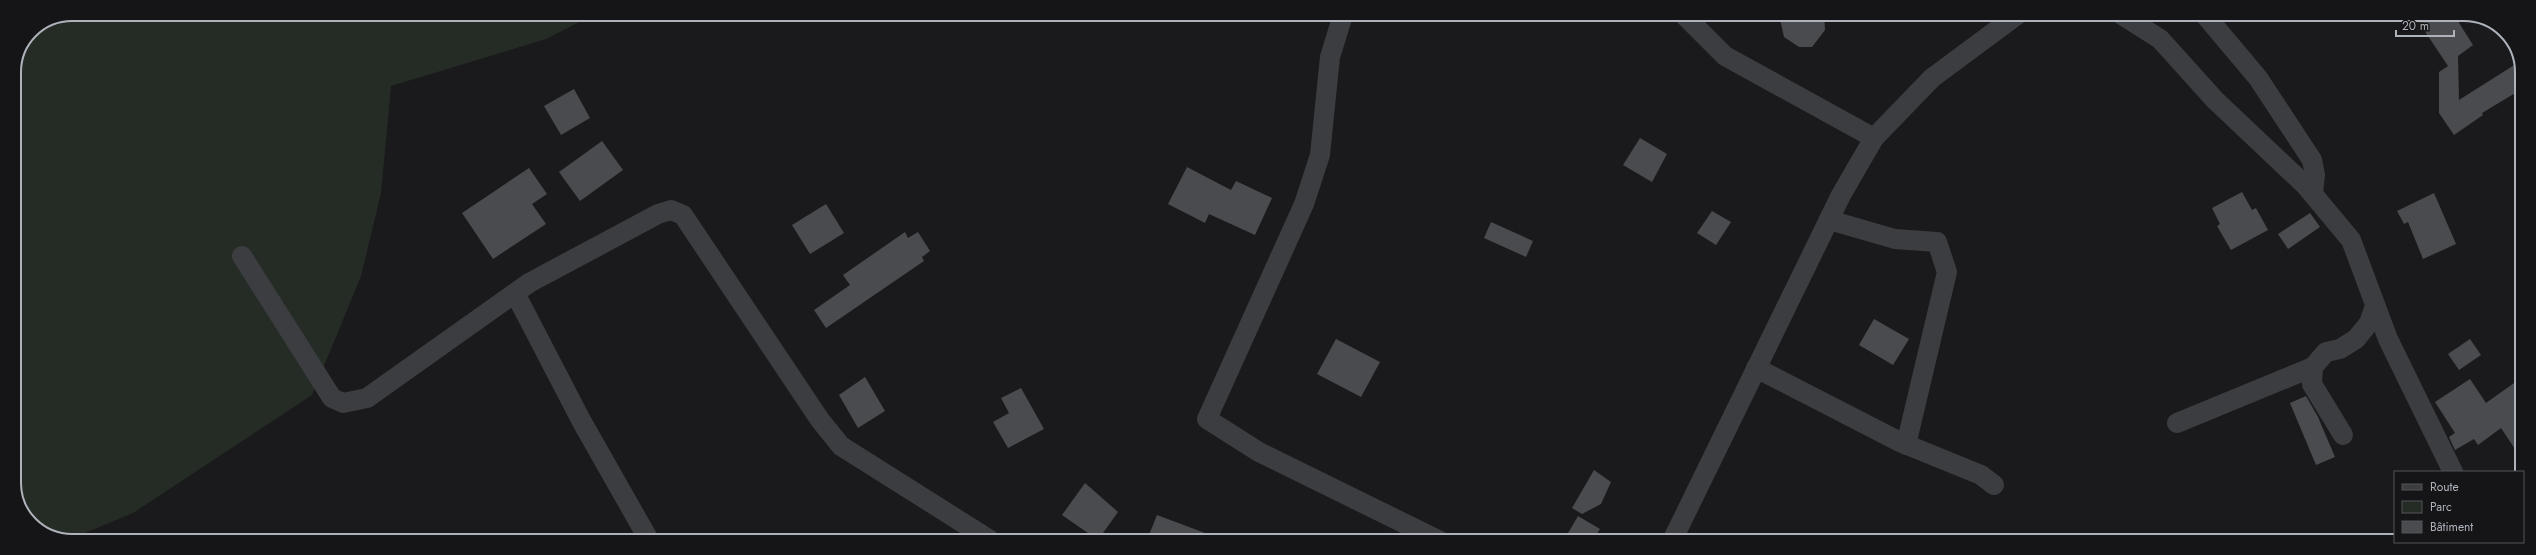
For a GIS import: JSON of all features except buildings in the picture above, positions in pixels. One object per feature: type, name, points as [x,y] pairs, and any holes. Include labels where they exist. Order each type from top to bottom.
[{"type":"street","points":[[1341,21],[1330,56],[1320,155],[1304,204],[1207,419],[1260,452],[1428,534]]},
{"type":"street","points":[[1690,21],[1725,56],[1874,138]]},
{"type":"street","points":[[1675,534],[1829,220],[1874,138],[1932,78],[2009,21]]},
{"type":"street","points":[[2132,21],[2160,39],[2215,100],[2313,193],[2351,240],[2388,339],[2453,471]]},
{"type":"street","points":[[2211,21],[2258,78],[2312,160],[2315,175],[2313,193]]},
{"type":"street","points":[[242,256],[332,398],[343,403],[367,398],[515,293],[658,214],[671,210],[683,215],[820,420],[841,446],[980,534]]},
{"type":"street","points":[[1829,220],[1895,239],[1937,242],[1947,272],[1906,445]]},
{"type":"street","points":[[515,293],[582,422],[646,534]]},
{"type":"street","points":[[2177,423],[2313,367],[2326,352],[2340,349],[2356,339],[2369,323],[2375,306]]},
{"type":"street","points":[[2313,367],[2312,384],[2344,435]]},
{"type":"street","points":[[1756,368],[1906,445],[1981,475],[1994,485]]},
{"type":"green space","points":[[72,21],[581,21],[546,39],[391,86],[381,193],[361,276],[312,395],[133,513],[82,534],[62,533],[47,527],[34,517],[25,502],[22,493],[21,72],[25,53],[36,36],[53,25]]}]
